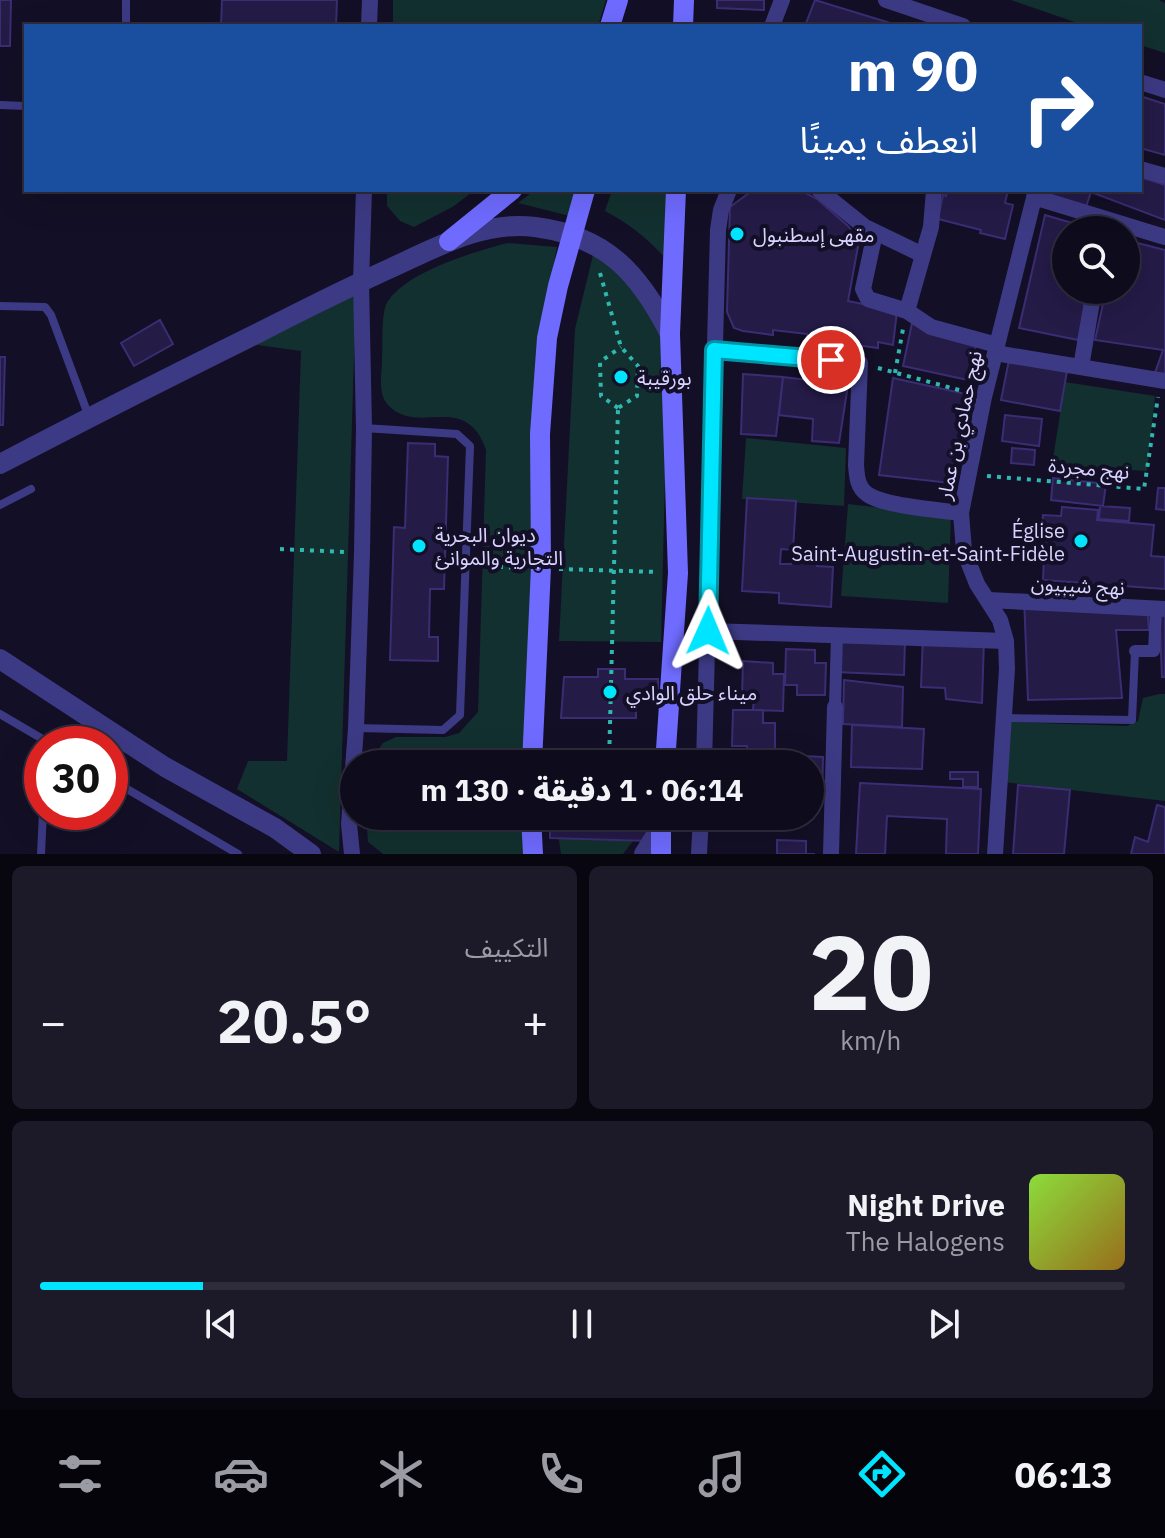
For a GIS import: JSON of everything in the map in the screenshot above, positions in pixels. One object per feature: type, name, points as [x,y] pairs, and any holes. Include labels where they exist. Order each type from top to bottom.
[{"type":"main road","points":[[611,24],[618,0]]},
{"type":"main road","points":[[617,24],[618,0]]},
{"type":"main road","points":[[683,24],[684,0]]},
{"type":"main road","points":[[449,241],[510,192]]},
{"type":"main road","points":[[533,750],[541,567],[540,434],[545,366],[550,314],[584,192]]},
{"type":"main road","points":[[666,750],[678,573],[670,334],[676,192]]},
{"type":"main road","points":[[532,830],[533,854]]},
{"type":"main road","points":[[661,830],[661,854]]},
{"type":"street","points":[[369,24],[370,0]]},
{"type":"street","points":[[773,24],[782,0]]},
{"type":"street","points":[[886,0],[957,24]]},
{"type":"street","points":[[1142,83],[1165,90]]},
{"type":"street","points":[[1142,170],[1165,176]]},
{"type":"street","points":[[352,854],[349,824],[362,553],[364,428],[361,282],[364,192]]},
{"type":"street","points":[[704,750],[718,230],[728,192]]},
{"type":"street","points":[[822,192],[875,233],[923,255]]},
{"type":"street","points":[[907,311],[931,227],[934,192]]},
{"type":"street","points":[[1035,193],[1087,216]]},
{"type":"street","name":"نهج حمادي بن عمار","points":[[995,854],[1007,669],[1006,641],[1000,620],[977,584],[964,551],[961,513],[984,397],[1035,193]]},
{"type":"street","points":[[0,464],[361,282],[449,241],[507,226],[532,226],[572,234],[591,242],[626,268],[652,299],[670,334]]},
{"type":"street","points":[[1140,232],[1165,237]]},
{"type":"street","points":[[875,233],[863,289],[864,294],[874,301],[907,311],[931,327],[996,349],[1163,380]]},
{"type":"street","points":[[1081,367],[1092,304]]},
{"type":"street","points":[[714,350],[860,363],[857,482],[865,493],[880,501],[961,513]]},
{"type":"street","name":"نهج شيبيون","points":[[989,600],[1161,609]]},
{"type":"street","points":[[1135,651],[1154,651],[1161,609]]},
{"type":"street","points":[[708,631],[1006,641]]},
{"type":"street","points":[[831,854],[837,634]]},
{"type":"street","points":[[0,659],[165,767],[275,828],[311,854]]},
{"type":"street","points":[[644,854],[657,830]]},
{"type":"street","points":[[699,854],[700,830]]},
{"type":"lane","points":[[126,0],[126,24]]},
{"type":"lane","points":[[0,105],[24,106]]},
{"type":"lane","points":[[0,306],[45,307],[51,315],[90,417]]},
{"type":"lane","points":[[356,728],[443,730],[460,715],[470,446],[457,434],[364,428]]},
{"type":"lane","points":[[0,505],[31,489]]},
{"type":"lane","points":[[1002,718],[1132,720],[1135,651]]},
{"type":"lane","points":[[0,714],[24,728]]},
{"type":"lane","points":[[128,790],[238,854]]},
{"type":"lane","points":[[41,854],[42,830]]},
{"type":"path","points":[[598,265],[621,347],[638,366],[637,396],[618,408]]},
{"type":"path","points":[[895,373],[907,311]]},
{"type":"path","points":[[618,408],[601,396],[600,362],[621,347]]},
{"type":"path","points":[[860,363],[984,397]]},
{"type":"path","name":"نهج مجردة","points":[[968,474],[1144,489],[1163,380]]},
{"type":"path","points":[[609,750],[618,408]]},
{"type":"path","points":[[280,549],[362,553]]},
{"type":"green space","points":[[393,0],[606,0],[599,24],[393,24]]},
{"type":"green space","points":[[1011,0],[1159,0],[1165,3],[1165,53],[1142,46],[1142,24],[1080,24]]},
{"type":"green space","points":[[387,192],[472,192],[454,206],[414,227],[400,221],[387,206]]},
{"type":"green space","points":[[532,192],[580,192],[574,217],[518,203]]},
{"type":"green space","points":[[611,192],[674,192],[672,265],[641,235],[605,211]]},
{"type":"green space","points":[[508,243],[557,247],[540,336],[525,750],[378,750],[383,743],[396,737],[445,737],[459,733],[478,712],[486,450],[477,432],[466,422],[454,418],[401,414],[385,401],[381,384],[386,305],[394,293],[407,283],[459,258]]},
{"type":"green space","points":[[594,251],[622,274],[641,297],[668,357],[661,642],[559,641],[575,329]]},
{"type":"green space","points":[[356,290],[339,852],[237,789],[248,761],[287,761],[301,351],[251,344]]},
{"type":"green space","points":[[1065,382],[1155,396],[1147,471],[1052,465]]},
{"type":"green space","points":[[746,438],[846,448],[844,506],[742,499]]},
{"type":"green space","points":[[848,504],[951,516],[948,603],[841,596]]},
{"type":"green space","points":[[1165,694],[1165,801],[1004,782],[1009,722],[1127,726],[1138,721],[1143,698]]},
{"type":"green space","points":[[367,830],[523,830],[523,854],[383,854],[368,842]]},
{"type":"green space","points":[[557,830],[603,830],[636,837],[623,854],[561,854]]},
{"type":"building","points":[[0,0],[11,0],[10,46],[0,46]]},
{"type":"building","points":[[222,0],[337,0],[336,24],[221,24]]},
{"type":"building","points":[[717,0],[764,0],[764,10],[717,8]]},
{"type":"building","points":[[815,0],[893,24],[806,24]]},
{"type":"building","points":[[1142,97],[1165,104],[1165,155],[1142,149]]},
{"type":"building","points":[[1142,178],[1165,185],[1165,220],[1091,192],[1142,192]]},
{"type":"building","points":[[750,192],[804,192],[817,199],[848,226],[859,241],[848,301],[897,311],[893,345],[878,342],[878,348],[808,338],[807,334],[773,330],[773,335],[734,328],[727,312],[730,207]]},
{"type":"building","points":[[947,192],[1008,192],[1005,203],[1013,205],[1005,239],[938,219],[943,195],[946,196]]},
{"type":"building","points":[[1050,192],[1091,192],[1086,207],[1049,196]]},
{"type":"building","points":[[1045,215],[1052,217],[1052,304],[1085,304],[1078,340],[1019,328]]},
{"type":"building","points":[[1140,244],[1165,250],[1165,374],[1155,373],[1163,350],[1095,340],[1103,304],[1140,304]]},
{"type":"building","points":[[160,320],[173,344],[134,366],[121,343]]},
{"type":"building","points":[[912,323],[976,346],[968,380],[903,366]]},
{"type":"building","points":[[0,357],[5,357],[3,425],[0,425]]},
{"type":"building","points":[[1009,360],[1067,371],[1060,411],[1001,400]]},
{"type":"building","points":[[743,374],[783,377],[776,436],[741,434]]},
{"type":"building","points":[[783,377],[848,385],[839,443],[812,441],[813,419],[779,415]]},
{"type":"building","points":[[893,378],[966,394],[950,483],[879,475]]},
{"type":"building","points":[[1005,415],[1042,419],[1039,446],[1002,441]]},
{"type":"building","name":"ديوان البحرية التجارية والموانئ","points":[[408,443],[435,444],[435,456],[448,457],[444,589],[430,589],[429,637],[438,637],[438,661],[390,660],[394,527],[405,528]]},
{"type":"building","points":[[1012,448],[1035,450],[1034,465],[1011,463]]},
{"type":"building","points":[[1053,478],[1106,484],[1103,506],[1051,500]]},
{"type":"building","points":[[1158,488],[1165,488],[1165,510],[1156,509]]},
{"type":"building","points":[[747,498],[796,501],[793,550],[781,549],[780,564],[800,561],[800,556],[818,558],[817,566],[833,567],[831,607],[779,603],[779,593],[742,591]]},
{"type":"building","points":[[1100,506],[1130,508],[1129,521],[1099,519]]},
{"type":"building","points":[[1062,507],[1098,510],[1097,520],[1154,525],[1151,556],[1165,557],[1165,589],[1043,580],[1044,557],[1040,557],[1043,515],[1061,516]]},
{"type":"building","points":[[1024,596],[1147,603],[1149,630],[1116,630],[1122,698],[1028,700]]},
{"type":"building","points":[[1159,604],[1165,605],[1165,677],[1162,677]]},
{"type":"building","points":[[842,635],[905,640],[904,675],[836,672]]},
{"type":"building","points":[[923,636],[984,639],[982,703],[946,699],[945,688],[921,687]]},
{"type":"building","points":[[786,649],[815,650],[815,663],[826,663],[825,695],[797,695],[797,685],[785,685]]},
{"type":"building","points":[[743,661],[773,663],[773,674],[784,674],[783,711],[753,710],[754,698],[742,698]]},
{"type":"building","points":[[598,669],[625,669],[625,679],[658,679],[658,698],[636,698],[636,718],[561,718],[564,677],[598,677]]},
{"type":"building","points":[[844,680],[903,687],[902,727],[843,724]]},
{"type":"building","points":[[733,710],[763,710],[763,723],[775,723],[775,750],[747,750],[747,746],[732,746]]},
{"type":"building","points":[[852,725],[924,729],[922,769],[851,767]]},
{"type":"building","points":[[950,772],[978,772],[978,787],[963,787],[963,779],[950,779]]},
{"type":"building","points":[[860,783],[981,789],[978,854],[946,854],[947,819],[887,816],[885,854],[856,854]]},
{"type":"building","points":[[1018,785],[1070,790],[1064,854],[1013,854]]},
{"type":"building","points":[[1157,805],[1165,807],[1165,854],[1131,854],[1135,837],[1148,842]]},
{"type":"building","points":[[550,830],[649,830],[649,841],[550,838]]},
{"type":"building","points":[[777,840],[806,841],[806,854],[777,854]]},
{"type":"place","name":"مقهى إسطنبول","points":[[737,234]]},
{"type":"place","name":"بورقيبة","points":[[621,377]]},
{"type":"place","name":"Église Saint-Augustin-et-Saint-Fidèle","points":[[1081,541]]},
{"type":"place","name":"ديوان البحرية التجارية والموانئ","points":[[419,546]]},
{"type":"place","name":"ميناء حلق الوادي","points":[[610,692]]},
{"type":"route","points":[[708,631],[714,350],[831,360]]}]
